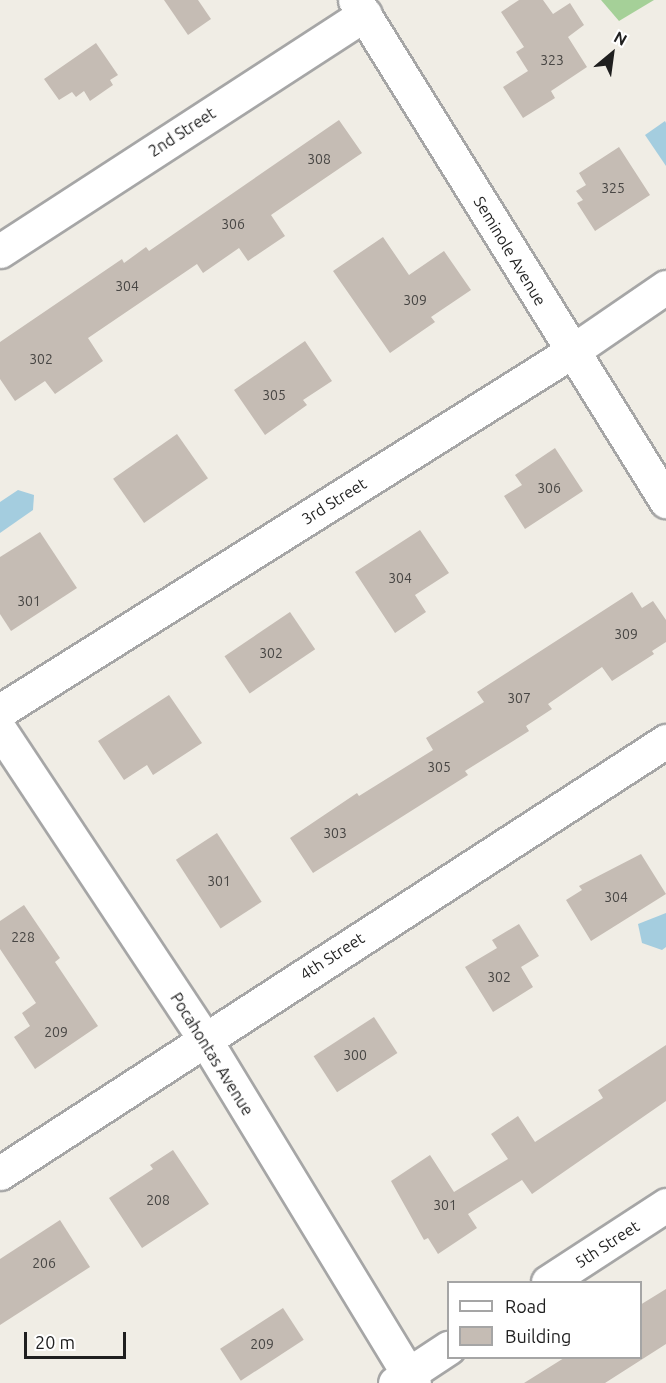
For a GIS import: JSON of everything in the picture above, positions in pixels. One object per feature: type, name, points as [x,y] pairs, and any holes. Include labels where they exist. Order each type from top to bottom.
[{"type":"street","name":"2nd Street","points":[[0,251],[360,7]]},
{"type":"street","name":"Seminole Avenue","points":[[360,7],[666,501]]},
{"type":"street","name":"3rd Street","points":[[0,711],[571,351],[666,287]]},
{"type":"street","name":"Pocahontas Avenue","points":[[0,730],[204,1038],[406,1380]]},
{"type":"street","name":"4th Street","points":[[0,1173],[204,1038],[666,741]]},
{"type":"street","name":"5th Street","points":[[550,1281],[666,1205]]},
{"type":"street","points":[[406,1380],[447,1349]]},
{"type":"green space","points":[[601,0],[654,0],[619,21]]},
{"type":"water","points":[[665,121],[666,123],[666,166],[645,135]]},
{"type":"water","points":[[18,490],[34,495],[33,510],[0,533],[0,502]]},
{"type":"water","points":[[666,913],[666,947],[662,950],[642,943],[638,924]]},
{"type":"building","points":[[164,0],[198,0],[211,19],[188,35]]},
{"type":"building","points":[[519,0],[543,0],[553,14],[570,3],[584,25],[568,37],[587,67],[551,91],[555,98],[523,118],[503,87],[528,71],[516,52],[524,47],[501,12]]},
{"type":"building","points":[[96,43],[118,75],[110,80],[113,85],[90,101],[84,91],[76,97],[72,92],[59,100],[44,79]]},
{"type":"building","points":[[339,120],[362,153],[271,215],[285,236],[248,261],[239,248],[203,273],[197,264],[88,338],[103,361],[55,394],[45,381],[15,401],[0,379],[0,342],[122,259],[124,263],[146,247],[149,251]]},
{"type":"building","points":[[619,147],[650,195],[595,231],[577,203],[583,200],[576,191],[586,185],[579,173]]},
{"type":"building","points":[[383,237],[409,275],[444,251],[471,290],[431,317],[435,322],[390,353],[333,271]]},
{"type":"building","points":[[305,341],[332,381],[303,400],[307,405],[265,435],[234,390]]},
{"type":"building","points":[[177,434],[208,478],[144,523],[113,479]]},
{"type":"building","points":[[555,448],[583,491],[525,529],[504,496],[522,485],[515,475]]},
{"type":"building","points":[[420,530],[449,573],[415,595],[426,612],[395,633],[355,572]]},
{"type":"building","points":[[40,532],[77,588],[11,631],[0,614],[0,557]]},
{"type":"building","points":[[632,592],[642,608],[653,601],[666,620],[666,642],[652,651],[654,654],[612,681],[602,667],[548,704],[552,709],[526,726],[529,731],[465,771],[468,775],[313,873],[290,838],[357,793],[359,796],[433,750],[426,738],[484,702],[477,692]]},
{"type":"building","points":[[290,612],[315,649],[250,693],[225,656]]},
{"type":"building","points":[[169,695],[202,743],[153,775],[147,765],[124,780],[98,741]]},
{"type":"building","points":[[217,833],[262,902],[221,928],[176,860]]},
{"type":"building","points":[[641,854],[666,894],[591,941],[566,900],[582,890],[579,886]]},
{"type":"building","points":[[24,905],[60,958],[55,962],[98,1026],[35,1069],[14,1037],[30,1026],[22,1013],[36,1003],[0,949],[0,921]]},
{"type":"building","points":[[519,924],[539,956],[521,967],[533,987],[493,1012],[465,967],[497,948],[492,940]]},
{"type":"building","points":[[374,1017],[397,1053],[337,1092],[314,1056]]},
{"type":"building","points":[[666,1045],[666,1101],[532,1194],[522,1180],[468,1214],[477,1228],[438,1254],[428,1238],[424,1240],[391,1181],[430,1155],[454,1192],[508,1159],[491,1134],[518,1116],[535,1142],[603,1098],[598,1090]]},
{"type":"building","points":[[173,1150],[209,1204],[142,1248],[109,1198],[153,1169],[150,1165]]},
{"type":"building","points":[[60,1220],[90,1267],[0,1325],[0,1259]]},
{"type":"building","points":[[666,1289],[666,1344],[605,1383],[524,1383],[562,1359],[642,1359],[642,1304]]},
{"type":"building","points":[[283,1308],[304,1340],[241,1381],[220,1349]]}]
